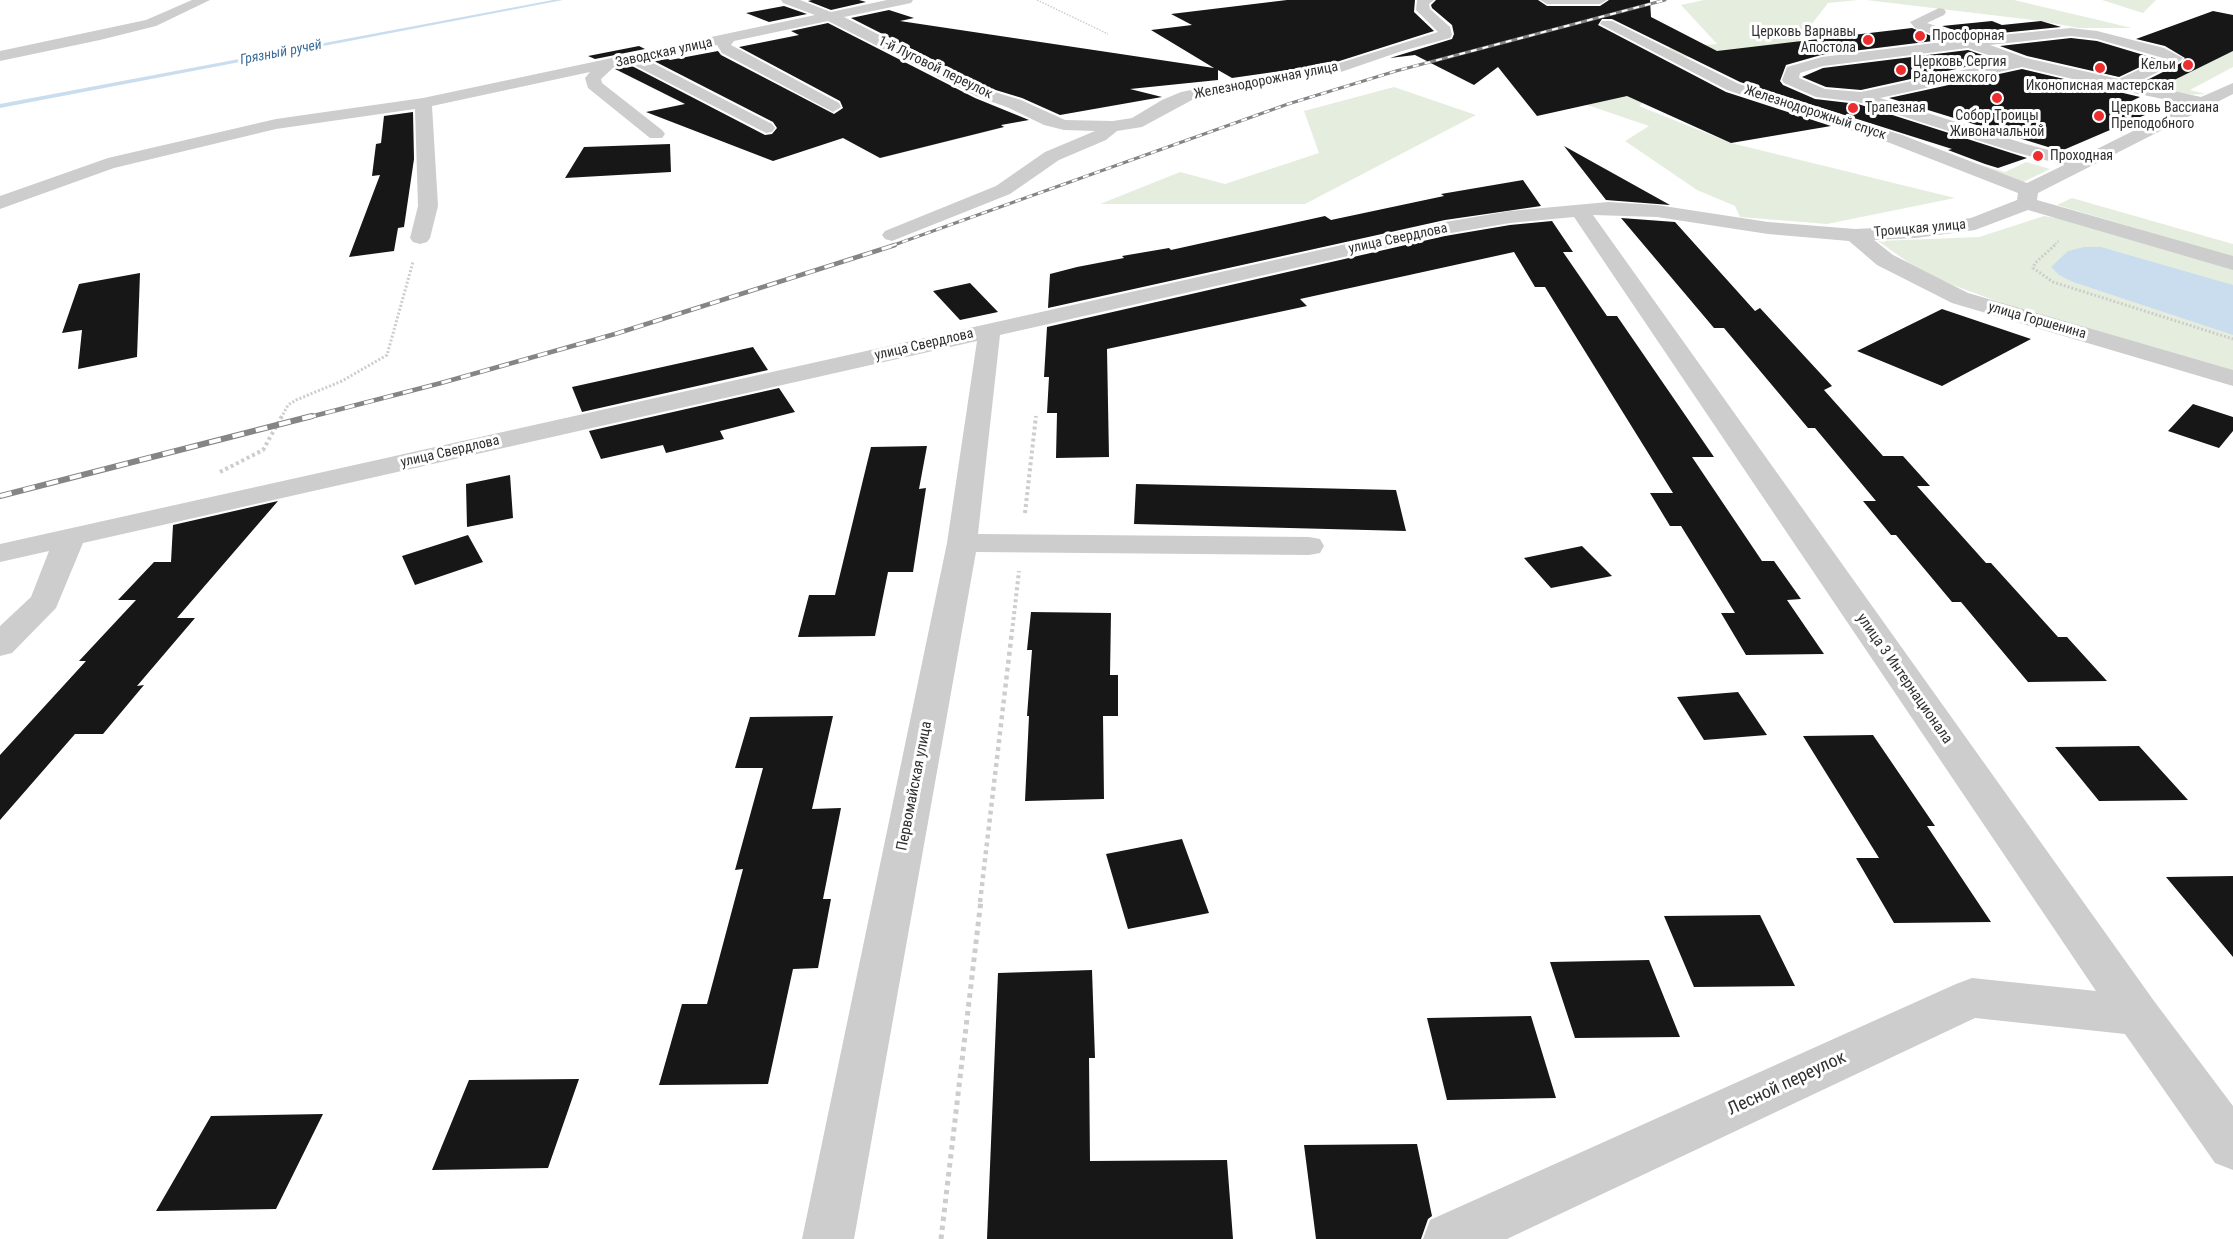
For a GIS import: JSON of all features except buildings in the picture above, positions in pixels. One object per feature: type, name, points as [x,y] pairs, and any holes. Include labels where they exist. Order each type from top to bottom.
[{"type":"street","points":[[0,56],[100,36],[151,23],[203,0]]},
{"type":"street","name":"1-й Луговой переулок","points":[[788,0],[830,16],[982,93],[1015,104],[1050,121],[1064,125],[1113,126]]},
{"type":"street","name":"Заводская улица","points":[[0,203],[108,164],[276,124],[423,103],[906,0]]},
{"type":"street","name":"Железнодорожная улица","points":[[1113,126],[1136,123],[1168,104],[1187,96],[1279,77],[1332,70],[1444,35],[1445,30],[1423,10],[1422,2],[1427,0]]},
{"type":"street","points":[[1548,0],[1600,0]]},
{"type":"street","points":[[1939,12],[1917,22],[2022,62],[2204,103]]},
{"type":"street","name":"Железнодорожный спуск","points":[[1607,24],[1733,87],[1896,139],[2028,197]]},
{"type":"street","points":[[2082,164],[2020,148],[1860,97],[1822,94],[1790,80],[1793,70],[1822,62],[2071,32],[2097,35],[2159,51],[2175,58],[2119,85]]},
{"type":"street","points":[[728,39],[724,45],[727,50],[833,107]]},
{"type":"street","points":[[633,59],[766,128]]},
{"type":"street","points":[[1860,97],[2022,62]]},
{"type":"street","points":[[608,64],[593,78],[594,85],[656,134]]},
{"type":"street","name":"Троицкая улица","points":[[1855,234],[1950,229],[1975,224],[2028,197],[2082,164],[2233,88]]},
{"type":"street","points":[[420,238],[428,206],[423,103]]},
{"type":"street","points":[[892,235],[1004,190],[1052,156],[1100,136],[1113,126]]},
{"type":"street","points":[[2028,197],[2233,263]]},
{"type":"street","name":"улица Свердлова","points":[[0,553],[1445,228],[1579,210],[1632,209],[1768,228],[1855,234]]},
{"type":"street","name":"улица 3 Интернационала","points":[[1579,210],[2138,1015],[2233,1146]]},
{"type":"street","name":"улица Горшенина","points":[[1855,234],[1886,260],[1960,298],[2233,378]]},
{"type":"street","name":"Первомайская улица","points":[[828,1239],[962,543],[989,338],[986,332]]},
{"type":"street","points":[[0,645],[45,601],[68,543],[67,537]]},
{"type":"street","points":[[962,543],[1310,546]]},
{"type":"street","name":"Лесной переулок","points":[[1449,1239],[1972,998],[2138,1015]]},
{"type":"path","points":[[1037,0],[1108,34]]},
{"type":"path","points":[[2063,237],[2035,263],[2033,268],[2040,274],[2070,288],[2233,339]]},
{"type":"path","points":[[211,476],[263,450],[284,412],[296,399],[342,381],[387,355],[420,238]]},
{"type":"path","points":[[2168,319],[2173,316]]},
{"type":"path","points":[[941,1239],[1036,416]]},
{"type":"green space","points":[[1704,0],[1859,0],[1828,3],[1792,50],[1729,61],[1678,56],[1668,48],[1717,44],[1681,5]]},
{"type":"green space","points":[[1866,0],[2014,0],[2132,28],[2079,28],[2041,21]]},
{"type":"green space","points":[[2102,0],[2156,0],[2143,13]]},
{"type":"green space","points":[[2233,51],[2233,67],[2190,90],[2206,94],[2183,95],[2159,87]]},
{"type":"green space","points":[[1394,87],[1476,115],[1305,204],[1100,204],[1180,172],[1225,184],[1319,153],[1304,111]]},
{"type":"green space","points":[[1537,88],[1654,93],[1639,106],[1731,143],[1955,198],[1827,224],[1740,217],[1735,206],[1697,190],[1625,141],[1649,126]]},
{"type":"green space","points":[[2026,162],[2050,169],[2015,186],[1971,169],[1981,165],[2005,172]]},
{"type":"green space","points":[[2072,198],[2233,244],[2233,257],[2057,205]]},
{"type":"green space","points":[[2044,216],[2069,220],[2233,267],[2233,371],[2021,310],[1950,284],[1912,265],[1878,241],[1979,237]]},
{"type":"water","points":[[2084,247],[2101,247],[2233,285],[2233,335],[2073,282],[2059,275],[2051,267],[2068,251]]},
{"type":"waterway","name":"Грязный ручей","points":[[0,106],[561,0]]},
{"type":"railway","points":[[891,246],[1288,104],[1396,71],[1665,0]]},
{"type":"railway","points":[[306,418],[615,334],[895,245]]},
{"type":"railway","points":[[0,496],[312,416]]},
{"type":"place","name":"Просфорная","points":[[1920,36]]},
{"type":"place","name":"Церковь Варнавы Апостола","points":[[1868,40]]},
{"type":"place","name":"Кельи","points":[[2188,65]]},
{"type":"place","name":"Иконописная мастерская","points":[[2100,68]]},
{"type":"place","name":"Церковь Сергия Радонежского","points":[[1901,70]]},
{"type":"place","name":"Собор Троицы Живоначальной","points":[[1997,98]]},
{"type":"place","name":"Трапезная","points":[[1853,108]]},
{"type":"place","name":"Церковь Вассиана Преподобного","points":[[2099,116]]},
{"type":"place","name":"Проходная","points":[[2038,156]]}]
